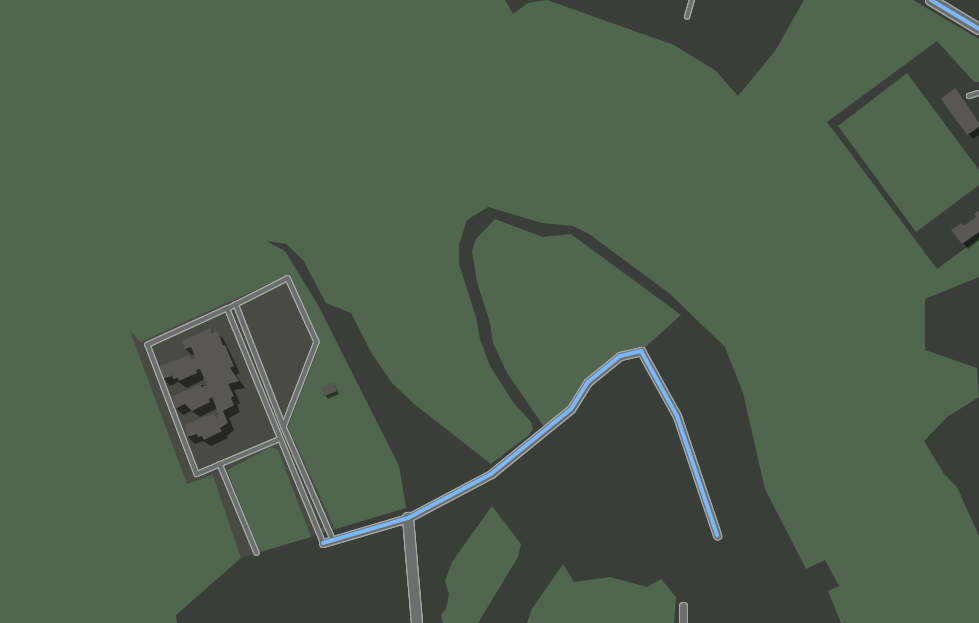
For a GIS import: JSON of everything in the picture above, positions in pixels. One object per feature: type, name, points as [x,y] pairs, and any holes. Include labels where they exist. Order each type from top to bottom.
[{"type":"street","points":[[931,0],[979,29]]},
{"type":"street","points":[[323,543],[408,518],[491,474],[571,409],[588,382],[620,356],[640,351],[677,416],[717,535]]},
{"type":"street","points":[[408,518],[417,623]]},
{"type":"street","points":[[682,606],[683,623]]},
{"type":"lane","points":[[687,17],[692,0]]},
{"type":"lane","points":[[969,96],[979,93]]},
{"type":"lane","points":[[280,439],[197,474],[148,345],[227,309],[288,278],[317,342],[284,427]]},
{"type":"lane","points":[[236,304],[284,427],[333,539]]},
{"type":"lane","points":[[227,309],[323,543]]},
{"type":"lane","points":[[220,464],[257,553]]},
{"type":"shaded area","points":[[285,251],[319,307],[399,466],[406,508],[241,558],[213,475],[187,485],[129,330]]},
{"type":"green space","points":[[0,0],[505,0],[513,14],[528,3],[547,0],[674,45],[716,71],[738,96],[775,51],[804,0],[913,0],[979,39],[979,82],[974,82],[937,41],[827,122],[937,269],[979,238],[979,277],[925,299],[925,350],[977,368],[979,397],[947,417],[924,441],[944,474],[957,487],[979,536],[979,623],[841,623],[828,591],[839,586],[825,560],[806,569],[765,489],[743,393],[725,347],[669,293],[589,234],[573,226],[542,223],[488,207],[467,220],[459,245],[459,264],[476,317],[480,339],[490,366],[513,402],[531,422],[533,429],[529,435],[491,464],[414,404],[392,383],[372,354],[351,313],[326,303],[303,260],[286,244],[266,241],[285,251],[319,307],[399,466],[406,508],[335,529],[288,427],[318,348],[290,274],[141,342],[130,331],[187,484],[213,475],[241,558],[176,615],[177,623],[0,623]]},
{"type":"green space","points":[[907,73],[979,170],[979,185],[916,232],[838,126]]},
{"type":"green space","points":[[495,219],[543,237],[571,234],[681,315],[641,351],[620,356],[589,382],[571,409],[547,431],[507,373],[493,343],[490,323],[477,282],[472,251],[476,239]]},
{"type":"green space","points":[[271,447],[278,450],[311,537],[260,552],[227,470]]},
{"type":"green space","points":[[492,506],[521,544],[518,557],[478,623],[443,623],[441,615],[446,609],[449,594],[445,581],[452,562]]},
{"type":"green space","points":[[563,564],[574,582],[610,577],[647,587],[661,579],[676,597],[674,623],[527,623],[532,609]]},
{"type":"building","points":[[955,88],[979,122],[979,127],[967,135],[941,99]]},
{"type":"building","points":[[979,210],[979,232],[962,244],[951,230],[962,223],[964,226],[976,217],[974,214]]},
{"type":"building","points":[[210,328],[212,333],[217,330],[234,366],[230,368],[239,381],[228,384],[234,396],[231,398],[234,405],[223,411],[228,423],[220,428],[222,431],[204,440],[202,436],[198,437],[197,434],[187,437],[185,425],[214,413],[216,417],[219,415],[212,397],[209,399],[210,402],[192,411],[185,404],[175,409],[173,396],[201,384],[201,387],[207,385],[200,369],[196,370],[197,373],[179,381],[178,378],[173,379],[172,375],[163,379],[160,366],[190,355],[192,359],[195,357],[191,347],[185,349],[182,341]]},
{"type":"building","points":[[334,382],[337,391],[324,396],[321,387]]},
{"type":"building","points":[[324,527],[326,532],[322,533],[321,528]]},
{"type":"cycle path","points":[[931,0],[979,29]]},
{"type":"cycle path","points":[[323,543],[408,518],[491,474],[571,409],[588,382],[620,356],[641,351],[677,416],[717,535]]}]
